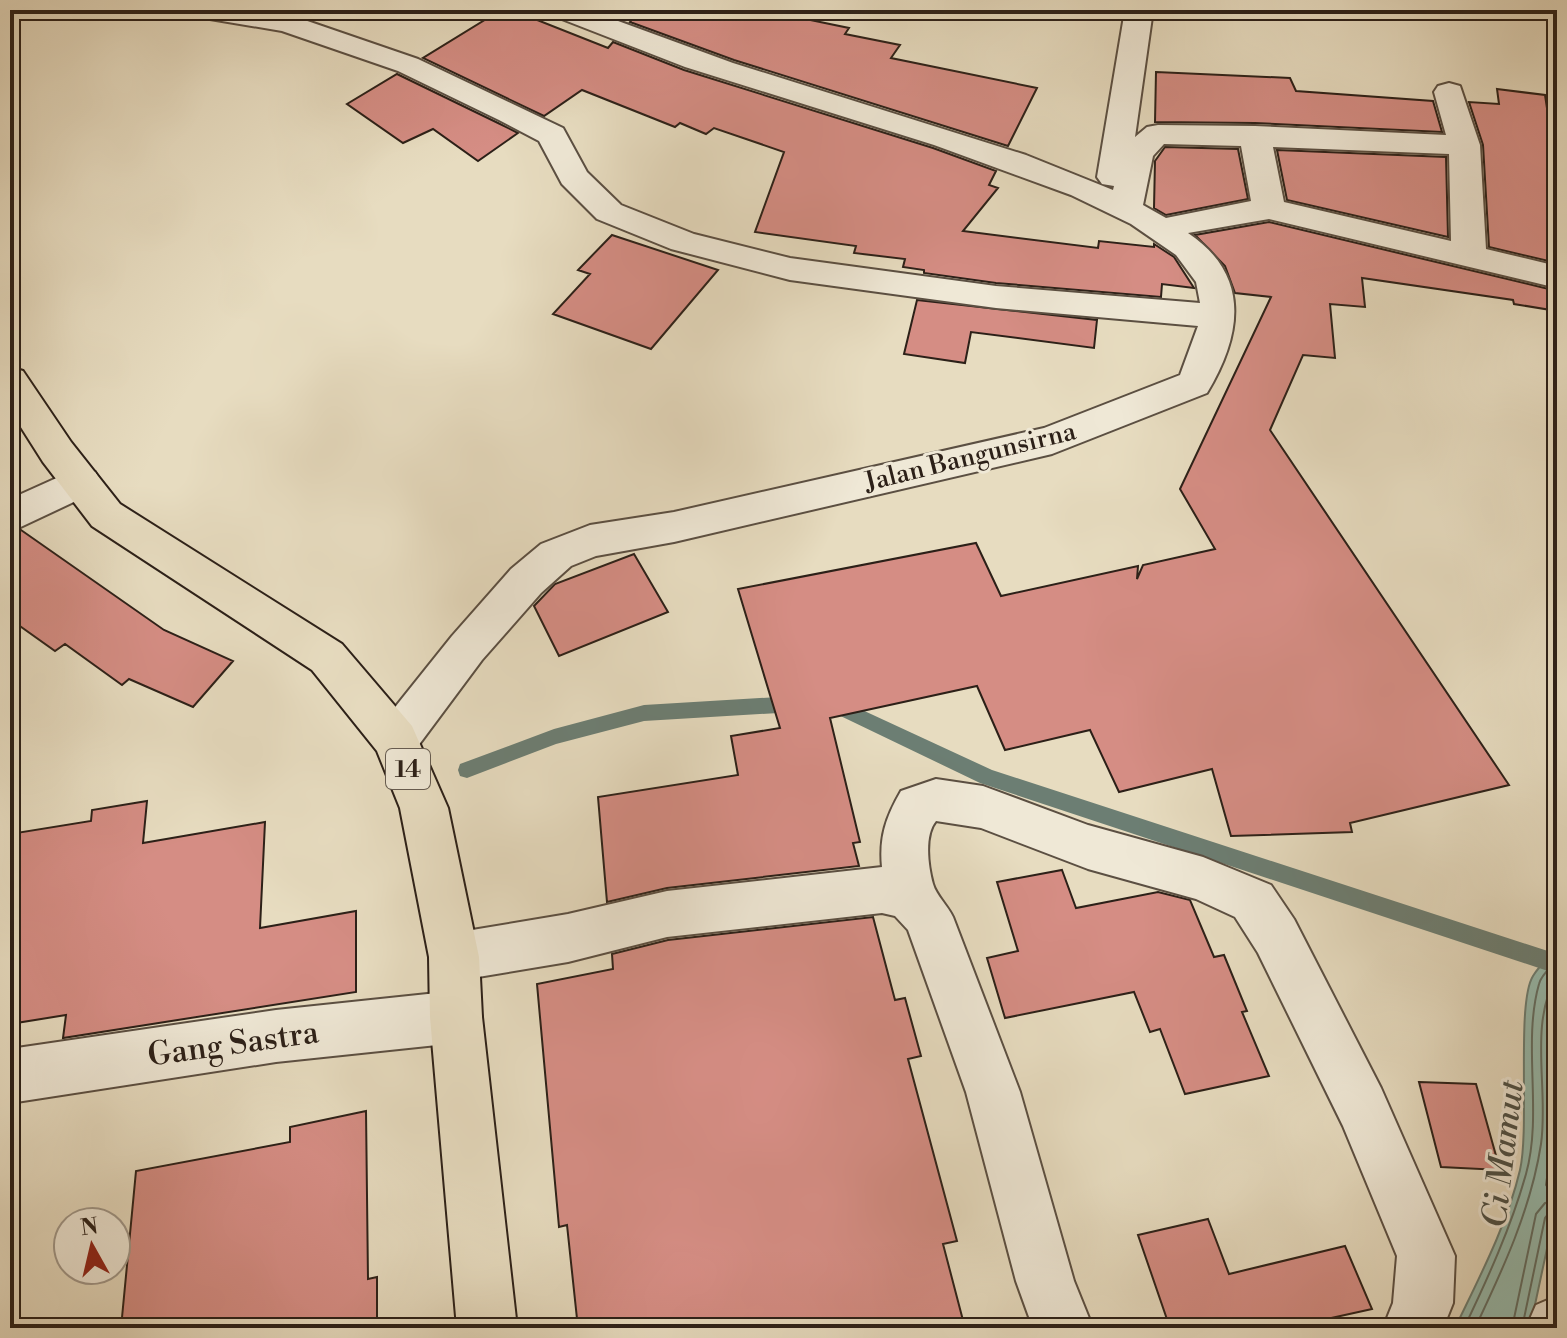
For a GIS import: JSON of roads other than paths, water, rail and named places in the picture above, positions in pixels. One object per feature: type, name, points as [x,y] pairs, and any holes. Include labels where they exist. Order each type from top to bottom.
[{"type":"highway","name":"14","points":[[10,380],[57,452],[106,515],[327,657],[396,740],[424,808],[454,957],[456,1017],[487,1328]]},
{"type":"street","points":[[204,10],[287,23],[408,65],[510,114],[552,135],[573,177],[609,212],[683,242],[790,269],[996,297],[1218,316]]},
{"type":"street","name":"Jalan Bangunsirna","points":[[396,740],[477,637],[526,581],[556,555],[590,541],[674,527],[1052,440],[1194,384],[1211,349],[1218,316],[1212,278],[1194,252],[1165,228],[1118,203],[926,130],[778,88],[636,41],[564,10]]},
{"type":"street","points":[[1118,203],[1139,10]]},
{"type":"street","points":[[1449,92],[1464,145],[1469,257]]},
{"type":"street","points":[[1118,203],[1138,150],[1145,140],[1158,134],[1255,135],[1464,145]]},
{"type":"street","points":[[1255,135],[1269,209]]},
{"type":"street","points":[[1165,228],[1269,209],[1557,277]]},
{"type":"street","points":[[10,517],[81,482]]},
{"type":"street","points":[[1063,1328],[1045,1281],[993,1092],[928,917],[910,896],[904,843],[909,822],[918,806],[936,800],[983,807],[1088,847],[1203,879],[1253,901],[1276,936],[1362,1107],[1426,1256],[1423,1303],[1413,1328]]},
{"type":"street","points":[[454,957],[568,938],[667,914],[882,890],[910,896]]},
{"type":"street","name":"Gang Sastra","points":[[10,1076],[276,1036],[456,1017]]},
{"type":"water","points":[[1557,948],[1557,1202],[1530,1328],[1455,1328],[1500,1231],[1520,1170],[1528,990],[1535,972]]},
{"type":"waterway","points":[[467,770],[554,737],[644,713],[795,704]]},
{"type":"waterway","points":[[832,704],[987,777],[1557,964]]},
{"type":"water label","name":"Ci Mamut","points":[[1502,1154]]}]
